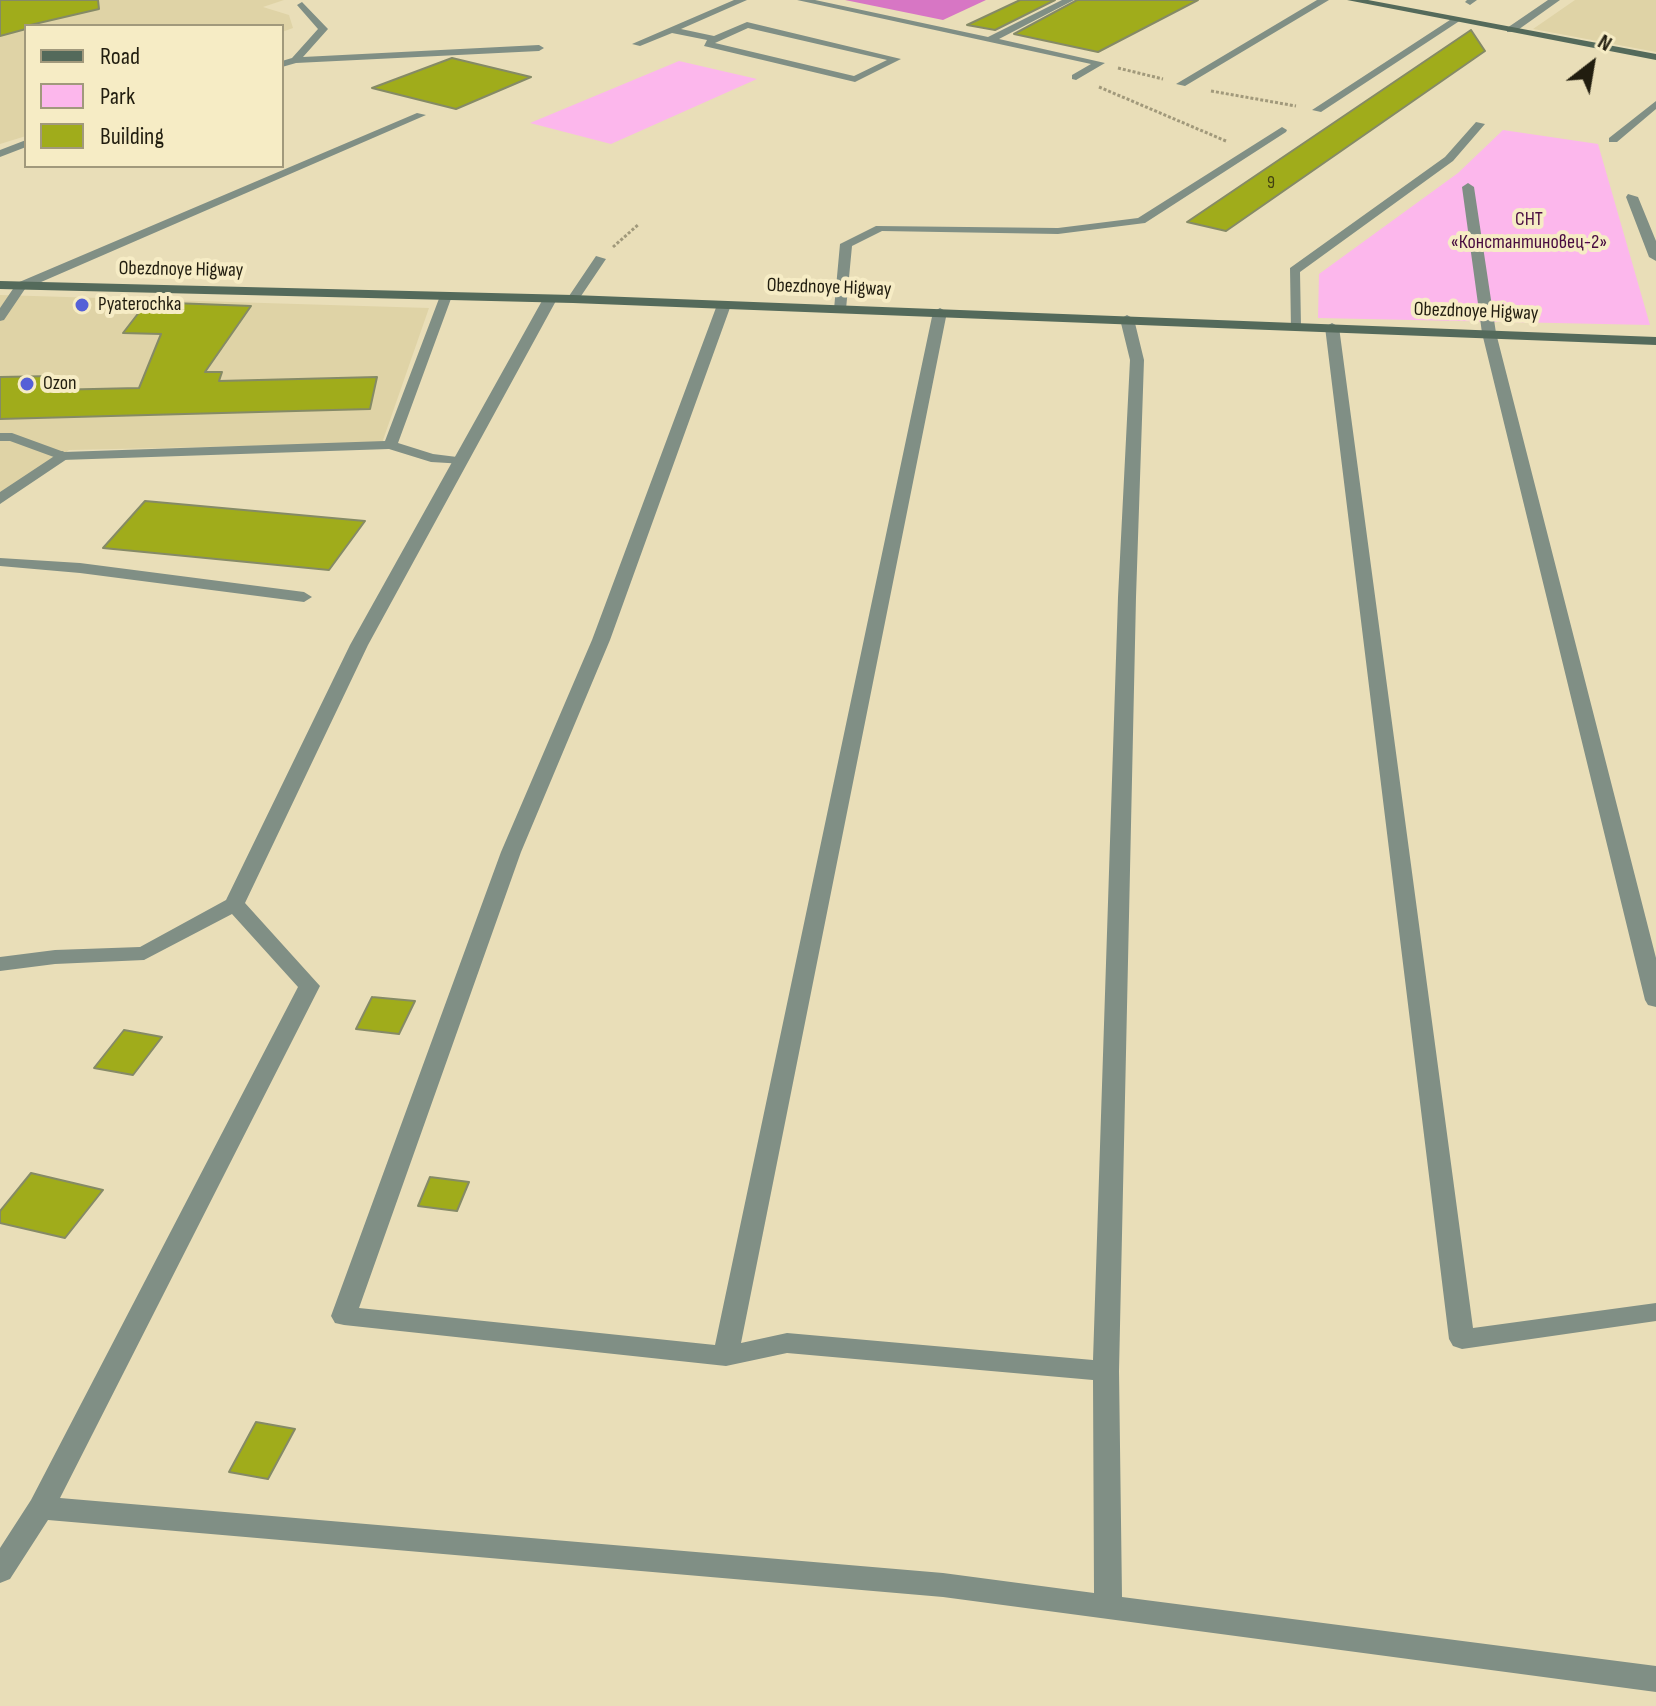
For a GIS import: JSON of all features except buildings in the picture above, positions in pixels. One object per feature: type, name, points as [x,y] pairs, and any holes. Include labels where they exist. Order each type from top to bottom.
[{"type":"main road","points":[[1352,0],[1656,57]]},
{"type":"main road","name":"Obezdnoye Higway","points":[[0,285],[562,299],[1656,341]]},
{"type":"street","points":[[1511,30],[1555,0]]},
{"type":"street","points":[[1468,187],[1489,333],[1656,1000]]},
{"type":"street","points":[[1632,197],[1656,257]]},
{"type":"street","points":[[0,964],[55,957],[144,953],[234,904],[359,645],[460,461],[562,299]]},
{"type":"street","points":[[724,305],[601,640],[511,852],[344,1316],[726,1356],[787,1343],[1106,1371]]},
{"type":"street","points":[[726,1356],[940,312]]},
{"type":"street","points":[[1108,1606],[1106,1371],[1127,597],[1137,360],[1127,319]]},
{"type":"street","points":[[1332,327],[1462,1339],[1656,1312]]},
{"type":"street","points":[[0,499],[62,456]]},
{"type":"street","points":[[0,1571],[41,1508],[309,986],[234,904]]},
{"type":"street","points":[[41,1508],[943,1585],[1656,1679]]},
{"type":"lane","points":[[637,44],[742,0]]},
{"type":"lane","points":[[802,0],[1100,63],[1076,77]]},
{"type":"lane","points":[[989,40],[1069,0]]},
{"type":"lane","points":[[1181,84],[1324,0]]},
{"type":"lane","points":[[295,60],[323,29],[302,5]]},
{"type":"lane","points":[[1317,110],[1456,20]]},
{"type":"lane","points":[[671,30],[715,39],[747,25],[896,59],[855,79],[707,44],[715,39]]},
{"type":"lane","points":[[284,63],[295,60],[539,48]]},
{"type":"lane","points":[[1613,140],[1656,104]]},
{"type":"lane","points":[[0,317],[21,286],[421,115]]},
{"type":"lane","points":[[1295,326],[1294,271],[1449,159],[1480,124]]},
{"type":"lane","points":[[840,309],[846,244],[880,228],[1058,231],[1141,221],[1282,130]]},
{"type":"lane","points":[[0,154],[24,144]]},
{"type":"lane","points":[[562,299],[600,259]]},
{"type":"lane","points":[[390,445],[446,296]]},
{"type":"lane","points":[[0,437],[12,437],[62,456],[390,445],[431,458],[460,461]]},
{"type":"lane","points":[[0,562],[80,568],[304,597]]},
{"type":"path","points":[[1076,77],[1249,151]]},
{"type":"path","points":[[600,259],[639,224]]},
{"type":"shaded area","points":[[0,0],[284,0],[263,7],[289,15],[293,28],[284,31],[284,24],[24,24],[24,137],[0,144]]},
{"type":"shaded area","points":[[845,0],[986,0],[943,20]]},
{"type":"shaded area","points":[[1575,0],[1656,0],[1656,52],[1533,29]]},
{"type":"shaded area","points":[[0,295],[429,308],[382,443],[69,450],[0,504]]},
{"type":"green space","points":[[679,61],[757,79],[611,144],[530,123]]},
{"type":"green space","name":"СНТ «Константиновец-2»","points":[[1503,130],[1598,144],[1650,325],[1318,318],[1319,274],[1458,173]]},
{"type":"place","name":"Pyaterochka","points":[[82,305]]},
{"type":"place","name":"Ozon","points":[[27,384]]}]
